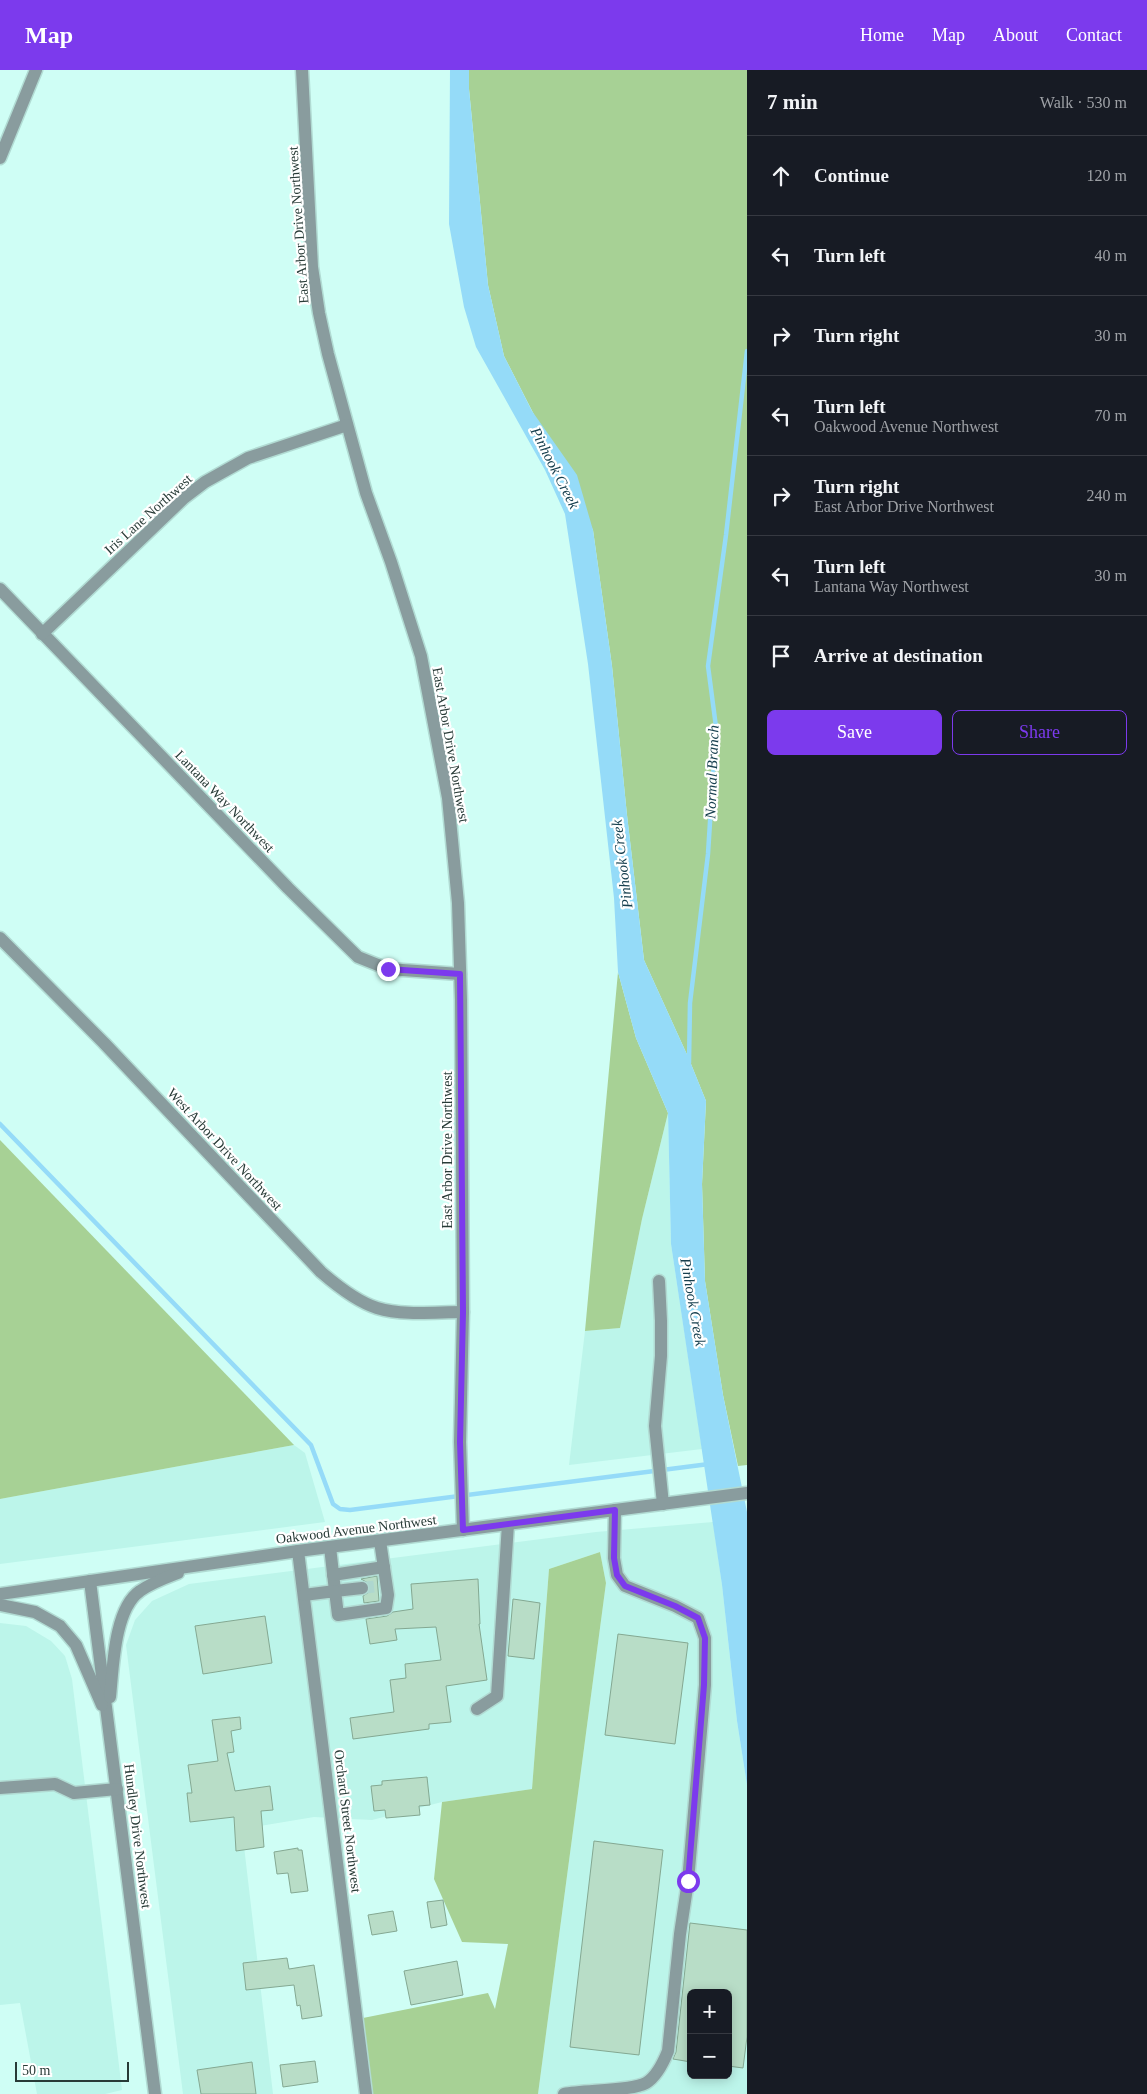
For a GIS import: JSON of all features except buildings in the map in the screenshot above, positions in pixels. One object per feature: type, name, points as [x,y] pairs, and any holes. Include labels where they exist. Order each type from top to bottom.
[{"type":"street","points":[[0,158],[36,70]]},
{"type":"street","name":"East Arbor Drive Northwest","points":[[302,70],[312,267],[326,346],[366,493],[391,562],[421,656],[434,717],[449,807],[458,903],[460,974],[463,1312],[460,1442],[463,1530]]},
{"type":"street","name":"Iris Lane Northwest","points":[[42,634],[184,498],[205,482],[248,458],[347,425]]},
{"type":"street","name":"Lantana Way Northwest","points":[[0,589],[288,888],[358,957],[388,969],[460,974]]},
{"type":"street","name":"West Arbor Drive Northwest","points":[[0,938],[104,1043],[321,1272],[338,1287],[376,1308],[403,1312],[463,1312]]},
{"type":"street","points":[[659,1281],[661,1321],[655,1426],[663,1504]]},
{"type":"street","name":"Oakwood Avenue Northwest","points":[[0,1594],[298,1551],[747,1493]]},
{"type":"street","points":[[564,2094],[577,2091],[633,2087],[647,2083],[662,2064],[668,2051],[680,1934],[689,1871],[704,1685],[705,1638],[698,1618],[675,1606],[625,1586],[617,1575],[613,1538],[615,1510]]},
{"type":"street","points":[[477,1709],[497,1696],[508,1524]]},
{"type":"street","points":[[330,1547],[338,1615],[386,1608],[388,1595],[382,1585],[384,1567],[380,1540]]},
{"type":"street","name":"Orchard Street Northwest","points":[[298,1551],[366,2094]]},
{"type":"street","points":[[108,1719],[117,1633],[127,1608],[138,1592],[198,1565]]},
{"type":"street","points":[[334,1575],[384,1567]]},
{"type":"street","name":"Hundley Drive Northwest","points":[[90,1581],[156,2094]]},
{"type":"street","points":[[304,1596],[362,1588]]},
{"type":"street","points":[[0,1605],[35,1612],[60,1626],[76,1645],[108,1719]]},
{"type":"street","points":[[0,1788],[55,1784],[74,1793],[117,1789]]},
{"type":"shaded area","points":[[668,1113],[671,1244],[702,1449],[569,1465],[585,1331],[620,1328],[642,1219]]},
{"type":"shaded area","points":[[294,1445],[305,1453],[325,1522],[0,1564],[0,1499]]},
{"type":"shaded area","points":[[713,1522],[737,1721],[747,1785],[747,2094],[538,2094],[606,1583],[600,1552],[549,1569],[532,1789],[442,1802],[372,1820],[314,1817],[242,1829],[273,2094],[183,2094],[126,1645],[135,1620],[152,1601],[189,1584],[596,1532]]},
{"type":"shaded area","points":[[0,1623],[26,1626],[51,1641],[65,1656],[72,1679],[122,2090],[105,2094],[37,2094],[20,2003],[0,2005]]},
{"type":"green space","points":[[469,70],[747,70],[747,1465],[738,1466],[723,1395],[705,1281],[702,1184],[706,1101],[644,960],[612,666],[593,530],[504,356],[488,285],[469,89]]},
{"type":"green space","points":[[618,972],[636,1038],[668,1113],[642,1219],[620,1328],[585,1331]]},
{"type":"green space","points":[[0,1140],[294,1445],[0,1499]]},
{"type":"green space","points":[[600,1552],[606,1583],[538,2094],[372,2094],[363,2018],[488,1993],[495,2009],[508,1944],[462,1942],[434,1879],[442,1802],[532,1789],[549,1569]]},
{"type":"water","name":"Pinhook Creek","points":[[450,70],[469,70],[469,89],[488,285],[504,356],[532,411],[577,475],[593,530],[612,666],[644,960],[706,1101],[702,1184],[705,1281],[723,1395],[747,1512],[747,1785],[737,1721],[722,1585],[671,1244],[668,1113],[636,1038],[618,972],[614,898],[588,664],[565,514],[545,470],[476,347],[464,307],[449,224]]},
{"type":"waterway","name":"Normal Branch","points":[[689,1063],[690,1003],[708,854],[716,727],[708,666],[726,535],[747,351]]},
{"type":"waterway","points":[[0,1124],[311,1445],[333,1504],[340,1509],[350,1510],[709,1464]]},
{"type":"tunnel","points":[[362,1588],[379,1586]]},
{"type":"route","points":[[388,969],[460,974],[463,1312],[460,1442],[463,1530],[615,1510],[614,1558],[617,1575],[625,1586],[650,1598],[675,1606],[698,1618],[705,1638],[704,1685],[688,1881]]}]
